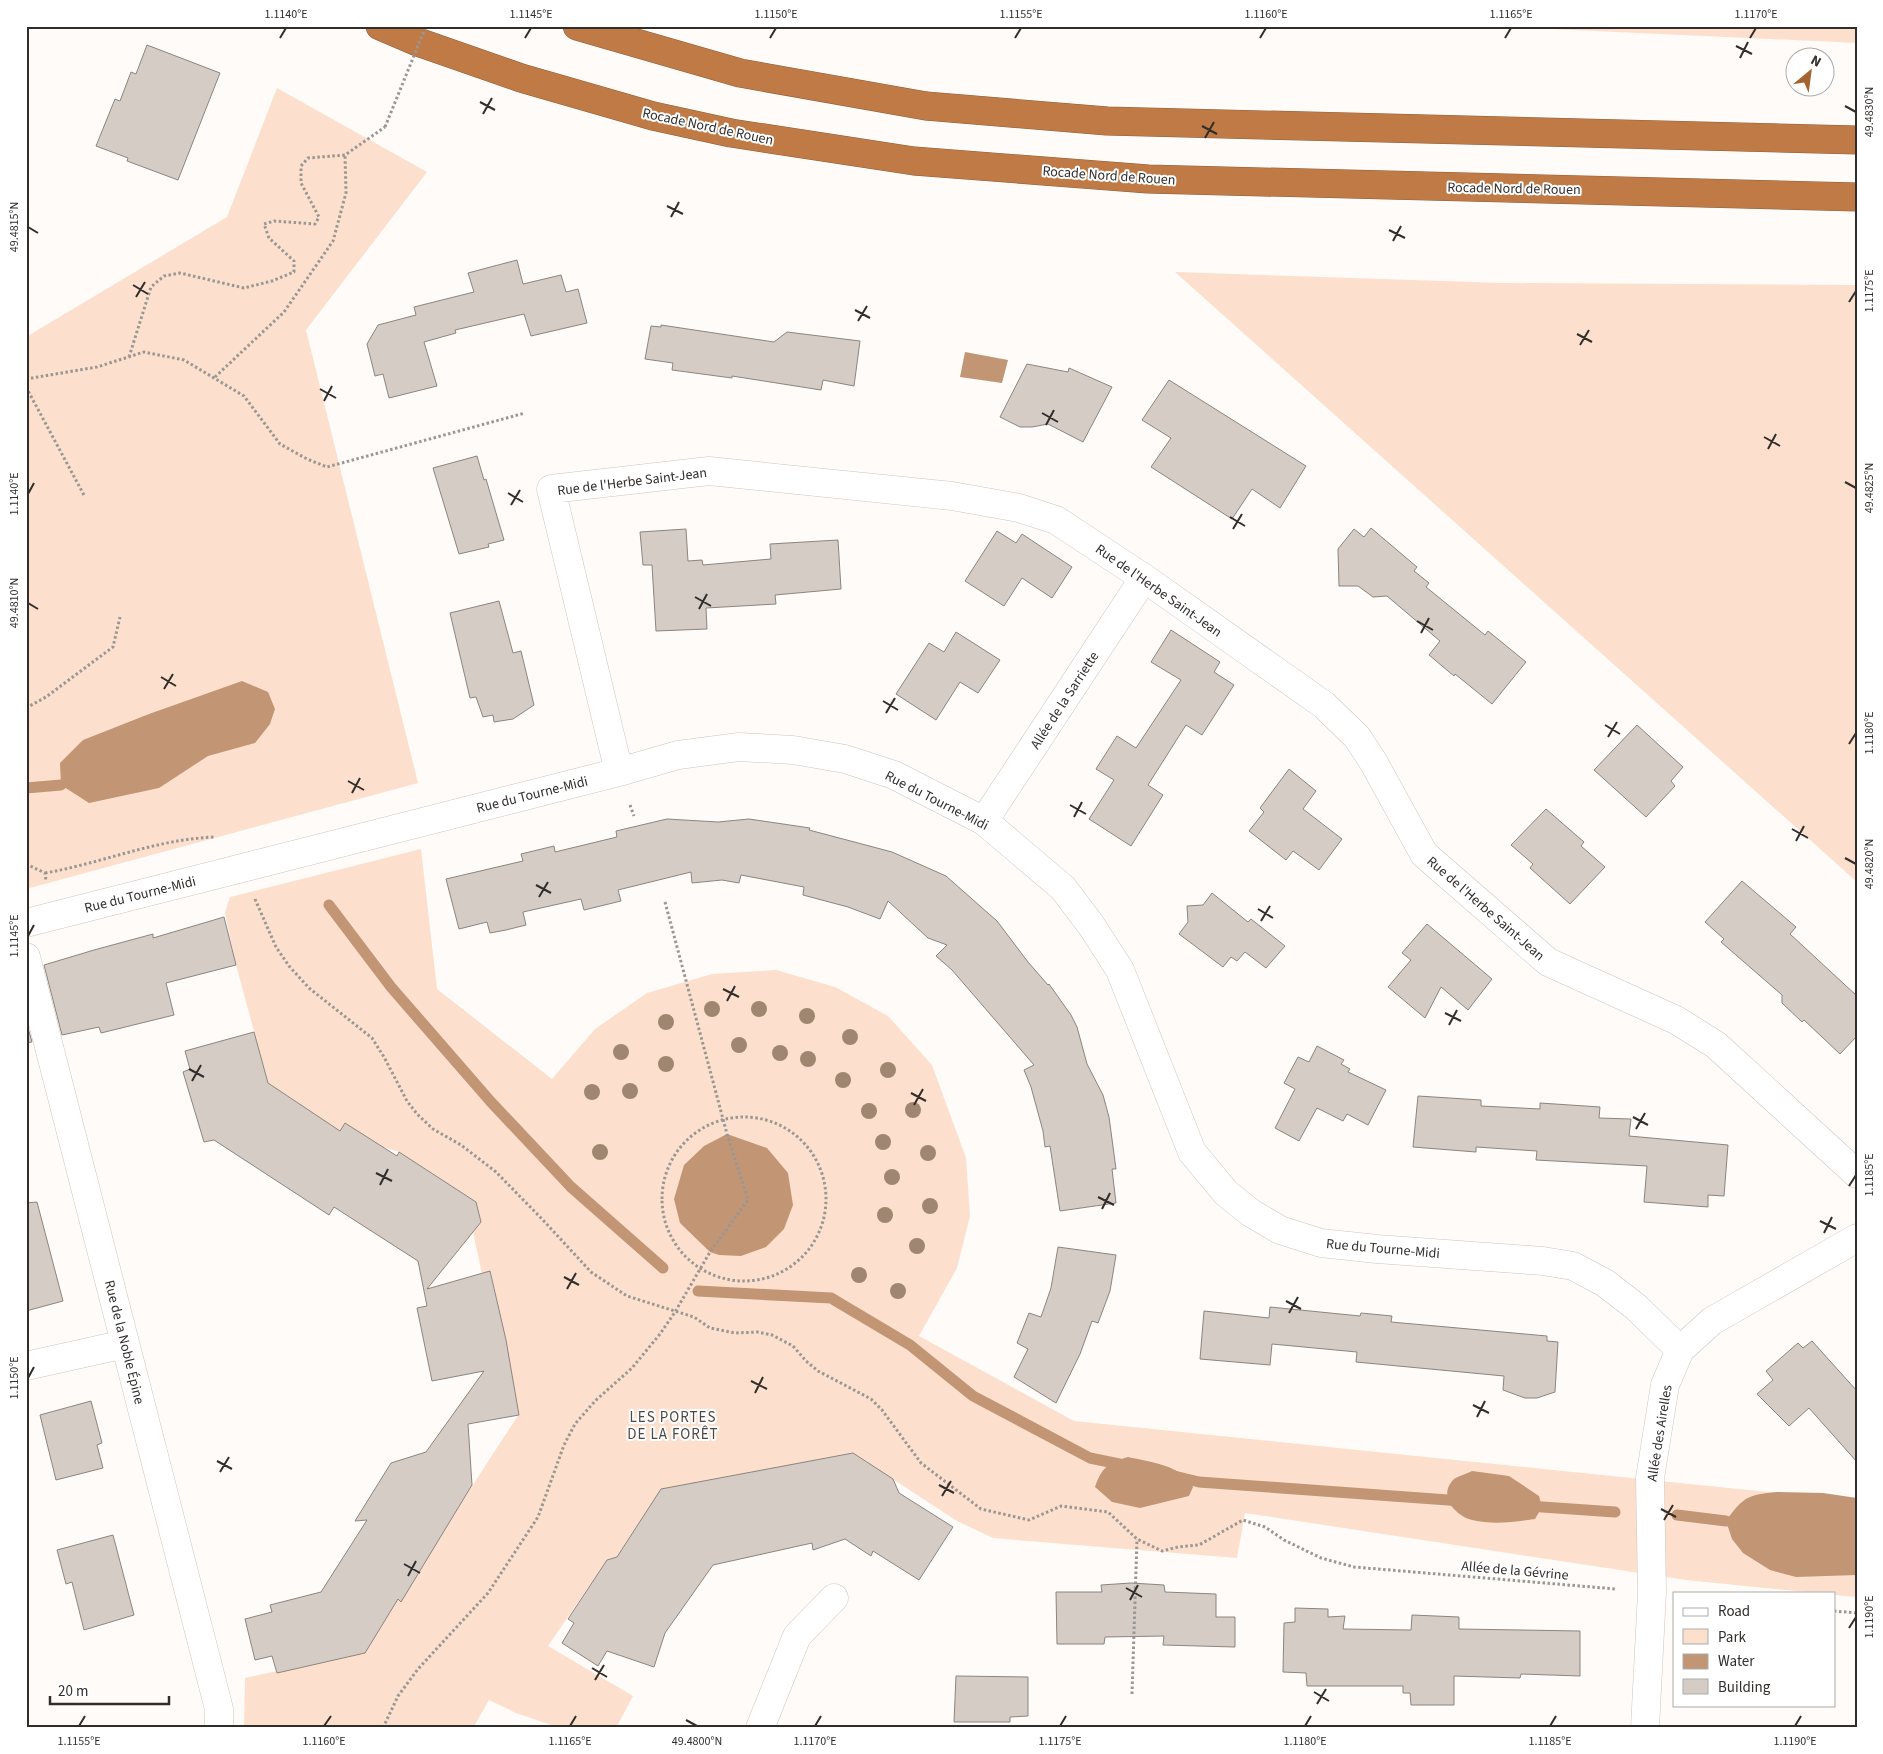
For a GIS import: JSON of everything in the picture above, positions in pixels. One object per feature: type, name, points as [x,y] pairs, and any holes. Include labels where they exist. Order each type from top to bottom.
[{"type":"highway","name":"Rocade Nord de Rouen","points":[[380,26],[415,41],[521,78],[653,116],[731,133],[914,162],[1148,179],[1857,197]]},
{"type":"highway","points":[[576,26],[740,73],[926,106],[1107,121],[1857,140]]},
{"type":"street","name":"Rue de l'Herbe Saint-Jean","points":[[619,772],[551,489],[709,471],[952,496],[1019,508],[1056,520],[1144,578],[1324,705],[1356,737],[1374,763],[1424,854],[1548,962],[1676,1020],[1716,1046],[1857,1174]]},
{"type":"street","name":"Allée de la Sarriette","points":[[984,821],[1144,578]]},
{"type":"street","name":"Rue du Tourne-Midi","points":[[26,923],[619,772],[678,755],[739,747],[792,750],[845,759],[894,775],[984,821],[1063,888],[1091,925],[1120,970],[1192,1152],[1226,1193],[1251,1213],[1280,1230],[1321,1243],[1376,1249],[1543,1261],[1573,1266],[1605,1283],[1628,1301],[1680,1350]]},
{"type":"street","name":"Rue de la Noble Épine","points":[[26,957],[218,1709],[219,1728]]},
{"type":"street","name":"Allée des Airelles","points":[[1645,1728],[1652,1592],[1650,1478],[1665,1385],[1680,1350],[1712,1321],[1857,1238]]},
{"type":"street","points":[[26,1366],[126,1344]]},
{"type":"street","points":[[760,1728],[797,1636],[834,1598]]},
{"type":"path","points":[[128,358],[151,287],[164,276],[180,273],[244,288],[272,281],[294,272],[294,261],[269,238],[264,224],[274,220],[315,224],[319,216],[301,182],[301,166],[308,158],[345,156],[385,126],[426,26]]},
{"type":"path","points":[[215,377],[284,312],[333,241],[346,193],[345,156]]},
{"type":"path","points":[[26,379],[97,367],[144,352],[184,360],[244,396],[280,444],[327,467],[525,413]]},
{"type":"path","points":[[26,386],[85,496]]},
{"type":"path","points":[[26,708],[46,697],[113,647],[120,618]]},
{"type":"path","points":[[45,874],[78,868],[146,848],[190,838],[228,836],[240,868],[276,947],[289,966],[309,988],[372,1038],[407,1101],[417,1114],[433,1129],[461,1145],[496,1172],[591,1272],[627,1296],[694,1318],[710,1328],[735,1333],[758,1332],[772,1335],[793,1346],[818,1371],[871,1399],[882,1410],[921,1463],[981,1510],[1029,1520],[1062,1506],[1108,1512],[1137,1539],[1132,1694]]},
{"type":"path","points":[[383,1728],[398,1696],[418,1669],[488,1593],[538,1517],[564,1445],[575,1424],[595,1401],[632,1368],[660,1334],[710,1252],[748,1200],[727,1134],[665,902]]},
{"type":"path","points":[[750,1116],[776,1123],[799,1137],[816,1159],[826,1184],[826,1211],[817,1237],[801,1259],[778,1274],[752,1281],[724,1279],[700,1268],[679,1250],[666,1226],[661,1200],[665,1173],[678,1149],[698,1130],[723,1119],[750,1116]]},
{"type":"path","name":"Allée de la Gévrine","points":[[1137,1539],[1162,1551],[1178,1546],[1199,1545],[1243,1520],[1265,1527],[1284,1540],[1321,1558],[1354,1567],[1652,1592]]},
{"type":"path","points":[[1836,1611],[1857,1613]]},
{"type":"green space","points":[[1487,26],[1857,26],[1857,43]]},
{"type":"green space","points":[[277,88],[427,172],[306,330],[418,783],[26,889],[26,337],[227,217]]},
{"type":"green space","points":[[1175,272],[1503,283],[1857,285],[1857,882]]},
{"type":"green space","points":[[421,849],[437,989],[552,1079],[595,1029],[647,993],[712,974],[776,970],[835,987],[888,1016],[932,1065],[966,1158],[970,1216],[957,1268],[919,1336],[1074,1421],[1857,1501],[1857,1597],[1836,1595],[1836,1592],[1806,1592],[1686,1580],[1245,1513],[1237,1558],[993,1538],[957,1521],[853,1453],[661,1490],[617,1557],[607,1560],[548,1646],[633,1696],[616,1728],[560,1728],[516,1713],[489,1700],[473,1728],[244,1728],[245,1678],[365,1652],[372,1633],[450,1520],[519,1414],[491,1272],[482,1274],[473,1232],[481,1222],[476,1202],[399,1152],[339,1133],[288,1096],[269,1086],[236,965],[225,913],[230,897]]},
{"type":"water","points":[[965,352],[1008,360],[1002,383],[960,377]]},
{"type":"water","points":[[242,681],[268,692],[275,709],[270,724],[255,743],[208,756],[159,788],[89,803],[61,785],[60,763],[83,740]]},
{"type":"water","points":[[727,1134],[767,1148],[788,1173],[793,1205],[784,1229],[766,1247],[741,1256],[719,1255],[710,1252],[680,1223],[674,1199],[684,1165],[704,1146]]},
{"type":"water","points":[[1128,1457],[1165,1466],[1181,1474],[1193,1487],[1189,1496],[1140,1508],[1112,1502],[1095,1487],[1103,1470],[1115,1461]]},
{"type":"water","points":[[1472,1471],[1509,1476],[1539,1496],[1542,1507],[1535,1519],[1496,1523],[1472,1520],[1460,1514],[1450,1504],[1447,1492],[1449,1485],[1454,1479]]},
{"type":"water","points":[[1777,1492],[1823,1493],[1857,1498],[1857,1575],[1796,1577],[1770,1570],[1743,1553],[1732,1539],[1726,1521],[1737,1506],[1747,1498],[1759,1494]]},
{"type":"building","points":[[147,45],[220,73],[178,180],[127,161],[128,158],[96,146],[115,99],[120,101],[131,72],[136,74]]},
{"type":"building","points":[[517,260],[523,284],[561,275],[566,292],[578,289],[587,323],[531,336],[524,314],[455,330],[456,333],[424,342],[437,386],[389,398],[383,374],[375,376],[367,344],[378,325],[416,315],[414,307],[474,292],[468,273]]},
{"type":"building","points":[[661,325],[774,342],[787,332],[860,341],[854,386],[823,380],[821,390],[732,376],[732,378],[672,370],[673,363],[645,359],[651,326],[661,327]]},
{"type":"building","points":[[1027,364],[1068,372],[1069,368],[1112,387],[1083,442],[1048,424],[1020,427],[1000,417]]},
{"type":"building","points":[[1169,380],[1306,466],[1280,508],[1252,489],[1232,519],[1151,467],[1171,438],[1142,420]]},
{"type":"building","points":[[477,456],[484,480],[486,479],[504,540],[488,544],[489,547],[459,554],[433,468]]},
{"type":"building","points":[[1371,528],[1417,567],[1414,571],[1429,583],[1426,587],[1485,635],[1488,631],[1526,662],[1492,704],[1429,655],[1440,641],[1387,596],[1373,597],[1358,586],[1339,586],[1338,549],[1354,529],[1364,537]]},
{"type":"building","points":[[686,529],[688,561],[702,560],[703,565],[771,559],[770,544],[838,540],[841,589],[775,595],[776,604],[706,608],[707,629],[656,631],[652,565],[643,565],[640,532]]},
{"type":"building","points":[[997,531],[1016,543],[1022,534],[1072,567],[1052,598],[1022,578],[1004,606],[965,581]]},
{"type":"building","points":[[499,601],[513,653],[521,651],[534,705],[513,719],[494,722],[493,715],[483,717],[476,697],[470,698],[450,613]]},
{"type":"building","points":[[1171,630],[1220,662],[1214,672],[1234,685],[1202,735],[1186,725],[1148,785],[1163,795],[1131,846],[1089,819],[1114,780],[1096,769],[1117,736],[1136,748],[1181,680],[1151,662]]},
{"type":"building","points":[[956,632],[1000,660],[978,693],[960,682],[936,720],[896,694],[929,643],[944,652]]},
{"type":"building","points":[[1637,725],[1683,767],[1671,781],[1675,786],[1646,817],[1594,770]]},
{"type":"building","points":[[1289,769],[1316,791],[1303,809],[1342,839],[1319,870],[1293,851],[1286,860],[1249,831],[1264,812],[1260,808]]},
{"type":"building","points":[[1546,809],[1584,842],[1581,846],[1605,867],[1570,904],[1530,868],[1533,864],[1511,845]]},
{"type":"building","points":[[667,819],[718,822],[749,819],[810,828],[809,830],[892,852],[946,876],[997,921],[1028,962],[1049,984],[1071,1015],[1077,1027],[1087,1064],[1103,1095],[1109,1117],[1116,1169],[1112,1169],[1116,1203],[1060,1211],[1050,1146],[1045,1147],[1043,1131],[1031,1087],[1024,1070],[1034,1065],[952,970],[936,956],[947,945],[928,938],[888,901],[880,919],[848,907],[803,895],[804,887],[741,875],[739,883],[722,880],[692,883],[691,872],[618,890],[621,901],[584,910],[581,899],[523,912],[526,925],[506,930],[490,933],[487,922],[459,929],[446,879],[523,861],[521,854],[554,846],[555,852],[617,837],[616,831]]},
{"type":"building","points":[[1742,881],[1796,927],[1790,934],[1857,996],[1857,1036],[1840,1054],[1804,1020],[1802,1022],[1782,1003],[1782,995],[1721,942],[1724,939],[1705,922]]},
{"type":"building","points":[[1212,893],[1248,922],[1251,919],[1285,946],[1266,968],[1245,952],[1237,961],[1231,957],[1223,967],[1179,934],[1188,922],[1187,906],[1203,905]]},
{"type":"building","points":[[224,917],[236,965],[166,983],[174,1015],[101,1033],[99,1027],[62,1035],[44,965],[153,934],[153,938]]},
{"type":"building","points":[[1427,924],[1492,979],[1468,1010],[1441,987],[1425,1018],[1388,987],[1411,960],[1402,953]]},
{"type":"building","points":[[26,1021],[32,1042],[26,1043]]},
{"type":"building","points":[[254,1032],[268,1083],[340,1131],[345,1123],[397,1156],[399,1152],[476,1202],[481,1222],[427,1289],[490,1271],[506,1340],[519,1415],[468,1424],[472,1485],[401,1602],[398,1599],[365,1653],[277,1673],[272,1656],[255,1660],[245,1619],[272,1612],[270,1605],[321,1592],[367,1520],[355,1521],[391,1463],[426,1452],[484,1371],[432,1381],[417,1308],[427,1306],[418,1261],[334,1207],[329,1215],[214,1140],[204,1142],[183,1072],[190,1069],[185,1051]]},
{"type":"building","points":[[1317,1046],[1344,1060],[1341,1064],[1350,1069],[1348,1072],[1386,1090],[1368,1125],[1347,1114],[1343,1121],[1317,1108],[1299,1141],[1275,1128],[1295,1089],[1284,1083],[1298,1057],[1309,1062]]},
{"type":"building","points":[[1418,1096],[1481,1100],[1481,1106],[1540,1109],[1540,1103],[1600,1107],[1599,1118],[1631,1119],[1629,1136],[1728,1145],[1724,1196],[1708,1195],[1708,1207],[1644,1202],[1647,1166],[1536,1160],[1537,1151],[1476,1147],[1476,1152],[1413,1147]]},
{"type":"building","points":[[37,1202],[63,1301],[26,1311],[26,1203]]},
{"type":"building","points":[[1058,1247],[1116,1255],[1110,1291],[1098,1323],[1092,1321],[1080,1354],[1056,1403],[1014,1377],[1028,1349],[1017,1343],[1029,1313],[1041,1317],[1051,1288]]},
{"type":"building","points":[[1270,1307],[1360,1316],[1361,1313],[1392,1316],[1391,1322],[1547,1336],[1547,1341],[1558,1342],[1555,1392],[1537,1398],[1525,1398],[1503,1390],[1504,1376],[1356,1362],[1357,1352],[1272,1344],[1270,1365],[1200,1359],[1204,1311],[1269,1318]]},
{"type":"building","points":[[1812,1341],[1857,1391],[1857,1462],[1809,1408],[1789,1426],[1757,1394],[1773,1380],[1766,1371],[1798,1343],[1803,1348]]},
{"type":"building","points":[[91,1401],[102,1443],[97,1445],[103,1468],[56,1480],[40,1415]]},
{"type":"building","points":[[853,1453],[893,1479],[899,1493],[953,1527],[919,1580],[873,1551],[871,1556],[845,1539],[813,1550],[812,1543],[713,1565],[665,1633],[654,1667],[607,1651],[598,1666],[562,1643],[574,1623],[568,1619],[607,1560],[617,1557],[661,1489]]},
{"type":"building","points":[[113,1535],[134,1615],[84,1630],[72,1582],[66,1584],[57,1550]]},
{"type":"building","points":[[1131,1583],[1164,1585],[1165,1592],[1216,1594],[1216,1617],[1235,1617],[1235,1647],[1163,1645],[1164,1636],[1105,1637],[1104,1644],[1057,1644],[1056,1592],[1102,1592],[1101,1585]]},
{"type":"building","points":[[1295,1608],[1328,1609],[1328,1617],[1345,1616],[1343,1629],[1411,1630],[1412,1615],[1459,1617],[1459,1629],[1580,1631],[1580,1676],[1521,1674],[1520,1678],[1454,1676],[1454,1705],[1411,1705],[1410,1693],[1403,1693],[1403,1686],[1307,1686],[1306,1673],[1283,1672],[1284,1623],[1295,1622]]},
{"type":"building","points":[[956,1676],[1028,1677],[1028,1716],[1010,1717],[1010,1722],[954,1722]]},
{"type":"waterway","points":[[26,788],[61,785]]},
{"type":"waterway","points":[[329,905],[391,987],[491,1102],[571,1187],[663,1268]]},
{"type":"waterway","points":[[698,1291],[831,1298],[910,1345],[973,1396],[1090,1458],[1124,1465]]},
{"type":"waterway","points":[[1174,1476],[1199,1482],[1462,1501]]},
{"type":"waterway","points":[[1528,1506],[1615,1512]]},
{"type":"waterway","points":[[1677,1515],[1726,1521]]},
{"type":"district","name":"LES PORTES DE LA FORÊT","points":[[673,1426]]}]
